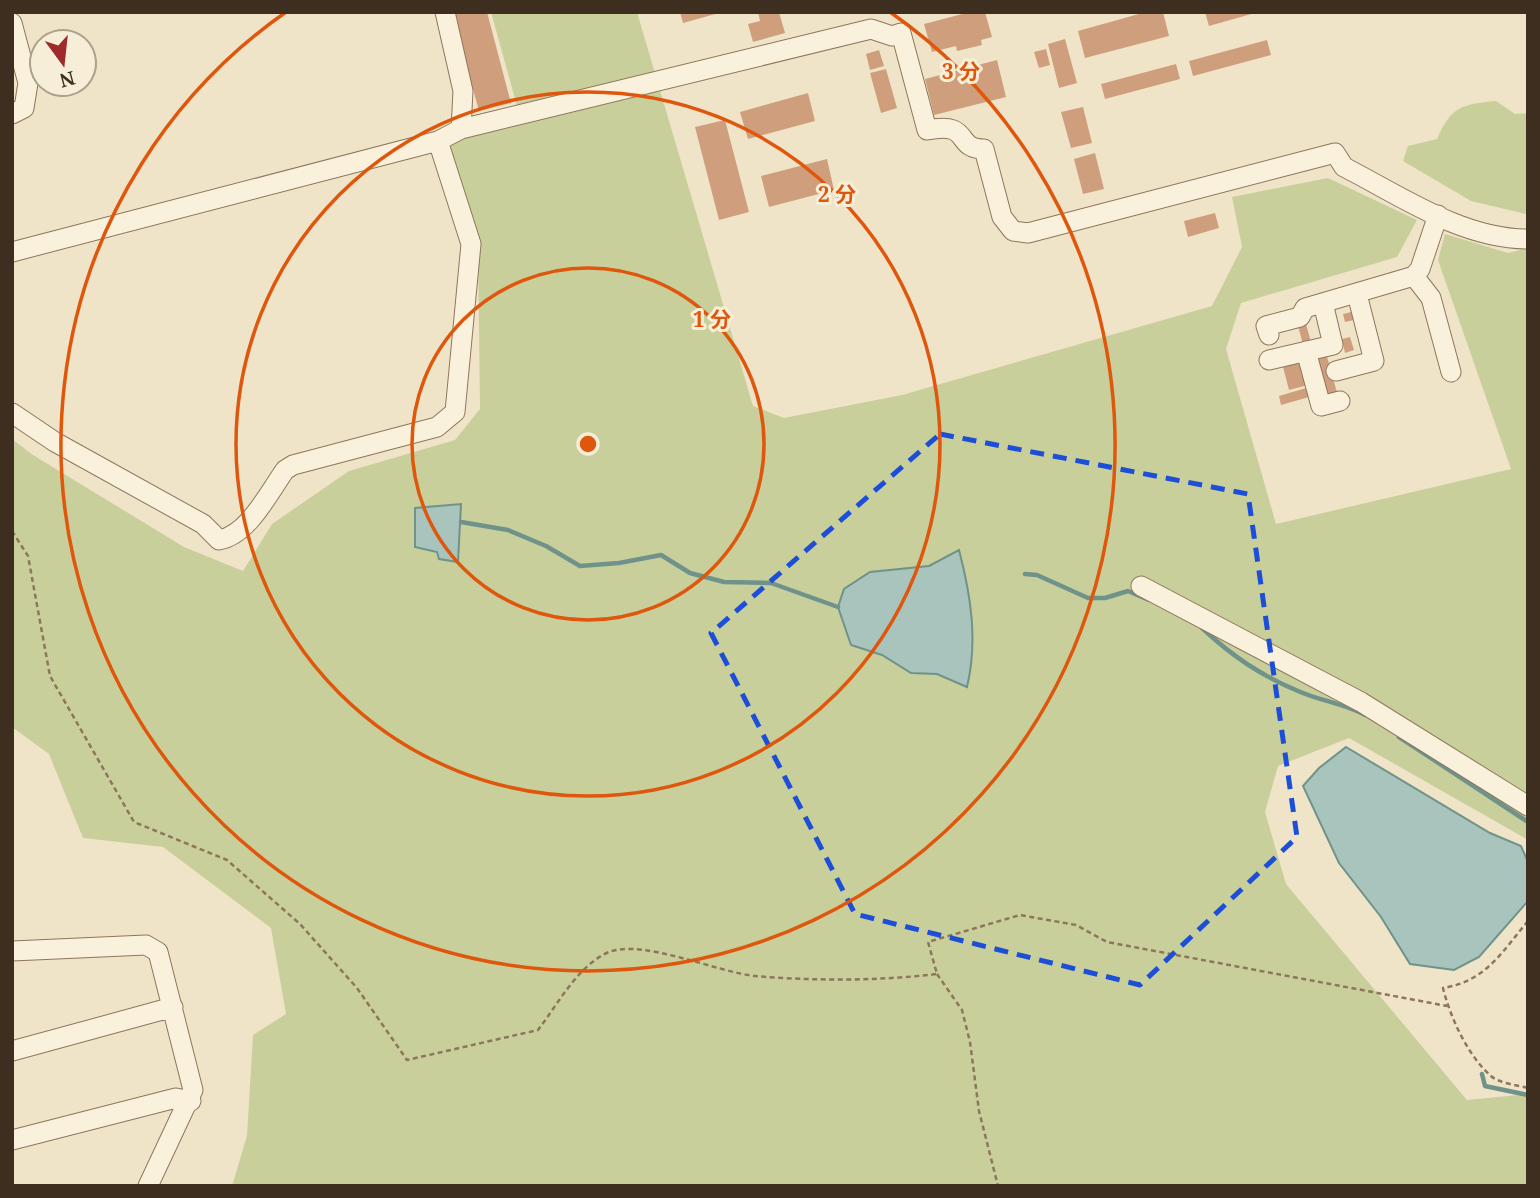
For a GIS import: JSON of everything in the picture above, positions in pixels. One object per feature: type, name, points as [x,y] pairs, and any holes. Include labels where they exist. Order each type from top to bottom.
[{"type":"street","points":[[445,12],[463,91],[461,129]]},
{"type":"street","points":[[12,23],[28,83],[24,108],[12,114]]},
{"type":"street","points":[[12,252],[438,141],[461,129],[871,29],[892,36],[901,33],[927,130],[947,126],[956,129],[969,145],[984,149],[1002,216],[1013,231],[1028,233],[1335,153],[1344,167],[1470,230],[1506,239],[1528,239]]},
{"type":"street","points":[[12,413],[54,442],[202,524],[219,540],[231,538],[250,519],[285,471],[293,465],[438,427],[455,412],[471,244],[438,141]]},
{"type":"street","points":[[1269,335],[1266,326],[1300,317],[1305,308],[1415,276],[1420,269],[1438,215]]},
{"type":"street","points":[[1415,276],[1431,298],[1451,372]]},
{"type":"street","points":[[1336,371],[1374,361],[1357,294]]},
{"type":"street","points":[[1269,360],[1333,345],[1323,303]]},
{"type":"street","points":[[1306,351],[1321,406],[1340,401]]},
{"type":"street","points":[[1141,586],[1362,702],[1528,806]]},
{"type":"street","points":[[12,951],[146,945],[159,952],[193,1090],[191,1101],[148,1186]]},
{"type":"street","points":[[12,1051],[173,1007]]},
{"type":"street","points":[[12,1140],[176,1098],[191,1101]]},
{"type":"path","points":[[12,530],[28,556],[50,676],[134,822],[227,860],[300,924],[357,988],[407,1060],[538,1030],[590,961],[612,951],[640,950],[754,975],[900,978],[937,974]]},
{"type":"path","points":[[998,1186],[979,1111],[970,1042],[962,1010],[937,974],[928,942],[1020,915],[1076,925],[1107,942],[1447,1006]]},
{"type":"path","points":[[1528,920],[1484,973],[1464,985],[1443,988],[1447,1006],[1466,1043],[1492,1078],[1528,1088]]},
{"type":"highlighted area","points":[[940,434],[1248,494],[1297,837],[1140,985],[855,914],[711,633]]},
{"type":"green space","points":[[491,12],[637,12],[753,406],[784,418],[902,395],[1212,306],[1242,247],[1232,197],[1328,178],[1417,220],[1397,257],[1241,303],[1226,349],[1276,524],[1511,469],[1438,260],[1445,234],[1508,253],[1528,248],[1528,840],[1349,738],[1278,766],[1265,812],[1286,884],[1467,1100],[1528,1094],[1528,1186],[232,1186],[247,1136],[253,1035],[286,1014],[271,928],[163,847],[83,838],[49,754],[12,727],[12,439],[33,455],[184,547],[243,571],[272,524],[349,471],[455,440],[480,409],[478,247],[444,144],[517,106]]},
{"type":"green space","points":[[1496,101],[1515,114],[1528,113],[1526,214],[1471,201],[1403,161],[1408,146],[1437,139],[1447,120],[1459,109]]},
{"type":"water","points":[[461,504],[458,562],[439,559],[437,552],[415,547],[415,508]]},
{"type":"water","points":[[959,550],[972,618],[972,653],[967,687],[937,674],[911,673],[882,655],[851,645],[838,607],[844,589],[870,572],[929,566]]},
{"type":"water","points":[[1346,747],[1490,833],[1521,846],[1528,862],[1528,901],[1479,957],[1454,970],[1410,964],[1381,917],[1339,863],[1303,786],[1319,768]]},
{"type":"building","points":[[452,12],[487,12],[511,103],[479,111]]},
{"type":"building","points":[[680,12],[719,12],[719,13],[683,23]]},
{"type":"building","points":[[758,12],[779,12],[785,33],[753,42],[748,24],[760,21]]},
{"type":"building","points":[[970,12],[985,12],[992,37],[981,40],[982,45],[957,51],[956,46],[932,52],[924,24]]},
{"type":"building","points":[[1146,12],[1163,12],[1169,36],[1085,58],[1078,31]]},
{"type":"building","points":[[1205,12],[1255,12],[1255,13],[1209,26]]},
{"type":"building","points":[[1065,39],[1077,83],[1059,88],[1048,44]]},
{"type":"building","points":[[1267,40],[1271,55],[1193,76],[1189,61]]},
{"type":"building","points":[[1046,49],[1050,65],[1039,68],[1034,52]]},
{"type":"building","points":[[879,50],[884,66],[870,70],[866,54]]},
{"type":"building","points":[[997,60],[1006,97],[934,115],[925,79]]},
{"type":"building","points":[[1176,64],[1180,79],[1105,99],[1101,84]]},
{"type":"building","points":[[886,69],[897,108],[881,113],[870,73]]},
{"type":"building","points":[[808,93],[815,121],[748,139],[740,112]]},
{"type":"building","points":[[1083,107],[1092,143],[1071,148],[1061,112]]},
{"type":"building","points":[[725,120],[749,212],[719,220],[695,127]]},
{"type":"building","points":[[1095,153],[1104,189],[1083,194],[1074,159]]},
{"type":"building","points":[[827,159],[834,190],[769,207],[761,176]]},
{"type":"building","points":[[1215,213],[1219,228],[1188,237],[1184,221]]},
{"type":"building","points":[[1351,312],[1354,320],[1345,322],[1343,314]]},
{"type":"building","points":[[1306,324],[1311,342],[1303,344],[1298,326]]},
{"type":"building","points":[[1350,337],[1354,350],[1345,353],[1342,339]]},
{"type":"building","points":[[1326,353],[1338,396],[1328,399],[1316,356]]},
{"type":"building","points":[[1300,358],[1308,385],[1289,390],[1282,363]]},
{"type":"building","points":[[1306,388],[1309,397],[1281,405],[1279,396]]},
{"type":"waterway","points":[[461,522],[508,530],[546,546],[580,566],[619,563],[661,555],[690,573],[724,582],[771,583],[838,607]]},
{"type":"waterway","points":[[1025,574],[1037,575],[1088,598],[1105,598],[1128,591],[1149,600]]},
{"type":"waterway","points":[[1202,628],[1236,656],[1271,678],[1365,715]]},
{"type":"waterway","points":[[1399,737],[1528,822]]},
{"type":"waterway","points":[[1482,1074],[1485,1086],[1528,1095]]}]
